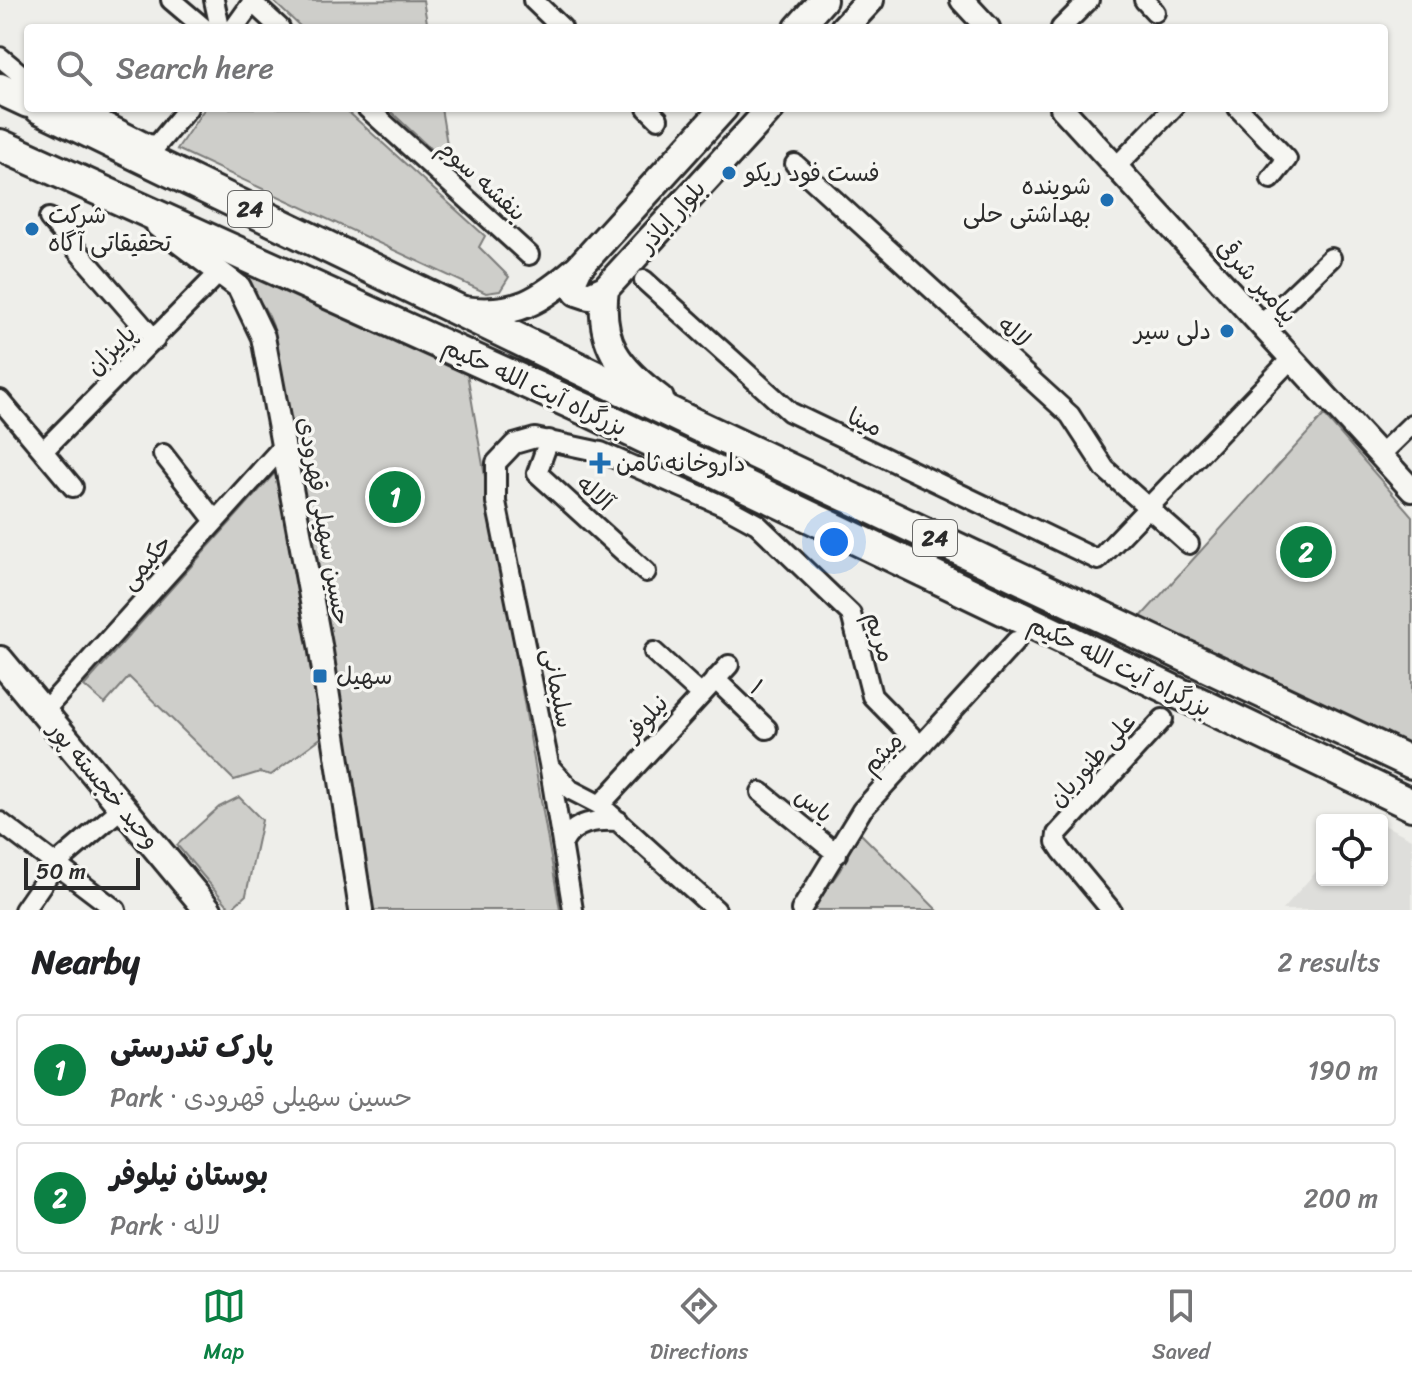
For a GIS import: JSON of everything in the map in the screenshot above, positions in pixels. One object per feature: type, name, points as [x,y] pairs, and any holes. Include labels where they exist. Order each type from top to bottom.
[{"type":"highway","points":[[0,89],[24,100]]},
{"type":"highway","name":"بزرگراه آیت الله حکیم","points":[[48,112],[696,425],[1412,763]]},
{"type":"highway","name":"بزرگراه آیت الله حکیم","points":[[0,145],[589,411],[1412,805]]},
{"type":"main road","points":[[802,24],[823,0]]},
{"type":"main road","points":[[848,24],[870,0]]},
{"type":"main road","name":"بلوار اباذر","points":[[460,310],[492,314],[524,307],[552,290],[579,267],[720,112]]},
{"type":"main road","name":"بلوار اباذر","points":[[605,289],[767,112]]},
{"type":"main road","points":[[579,267],[572,282],[577,292],[589,296],[605,289],[604,329],[627,372],[696,425]]},
{"type":"main road","name":"وحید خجسته پور","points":[[0,660],[208,910]]},
{"type":"street","points":[[171,0],[199,24]]},
{"type":"street","points":[[214,0],[219,24]]},
{"type":"street","points":[[533,0],[558,24]]},
{"type":"street","points":[[962,0],[984,24]]},
{"type":"street","points":[[1065,24],[1089,0]]},
{"type":"street","points":[[237,24],[253,1],[276,24]]},
{"type":"street","points":[[0,57],[24,77]]},
{"type":"street","points":[[85,112],[148,144],[157,145],[185,112]]},
{"type":"street","name":"بنفشه سوم","points":[[371,112],[529,255]]},
{"type":"street","name":"پیامبر شرقی","points":[[1066,112],[1412,490]]},
{"type":"street","points":[[1116,167],[1169,112]]},
{"type":"street","points":[[1242,112],[1287,159],[1271,179]]},
{"type":"street","name":"لاله","points":[[795,164],[1070,415],[1105,469],[1189,544]]},
{"type":"street","name":"حسین سهیلی قهرودی","points":[[125,202],[239,287],[263,337],[285,444],[361,910]]},
{"type":"street","points":[[49,218],[155,340]]},
{"type":"street","points":[[1261,325],[1331,258]]},
{"type":"street","name":"مینا","points":[[644,280],[790,412],[1098,560],[1148,508]]},
{"type":"street","name":"پاییزان","points":[[43,451],[211,281]]},
{"type":"street","points":[[1148,508],[1292,358]]},
{"type":"street","points":[[0,400],[73,487]]},
{"type":"street","points":[[1380,455],[1412,424]]},
{"type":"street","name":"مریم","points":[[494,476],[496,463],[514,444],[535,438],[549,440],[601,452],[724,506],[757,524],[851,614],[872,696],[921,746]]},
{"type":"street","name":"آلاله","points":[[549,440],[537,473],[646,572]]},
{"type":"street","name":"حکیمی","points":[[43,712],[285,444]]},
{"type":"street","points":[[163,454],[215,521]]},
{"type":"street","name":"سلیمانی","points":[[494,476],[549,764],[573,910]]},
{"type":"street","name":"میثم","points":[[801,910],[862,810],[1016,641]]},
{"type":"street","points":[[654,652],[700,694]]},
{"type":"street","name":"نیلوفر","points":[[600,805],[729,665]]},
{"type":"street","name":"۱","points":[[715,679],[767,729]]},
{"type":"street","name":"علی طنوریان","points":[[1111,910],[1062,851],[1056,842],[1057,834],[1163,719]]},
{"type":"street","points":[[549,764],[571,790],[600,805],[716,910]]},
{"type":"street","name":"یاس","points":[[761,792],[837,854]]},
{"type":"street","points":[[24,910],[56,864],[123,807]]},
{"type":"street","points":[[563,843],[572,828],[591,822],[619,821]]},
{"type":"street","points":[[0,822],[116,910]]},
{"type":"shaded area","points":[[423,0],[427,24],[298,24],[273,1]]},
{"type":"shaded area","points":[[202,112],[348,112],[485,236],[479,247],[509,277],[500,291],[486,293],[177,149]]},
{"type":"shaded area","points":[[391,112],[442,112],[451,168]]},
{"type":"shaded area","points":[[194,246],[467,373],[560,910],[370,910],[273,326],[250,291]]},
{"type":"shaded area","points":[[1324,415],[1412,516],[1412,754],[1138,620]]},
{"type":"shaded area","points":[[281,466],[326,734],[271,775],[260,772],[234,780],[129,677],[105,704],[84,686]]},
{"type":"shaded area","points":[[239,797],[262,820],[246,895],[231,909],[177,845],[219,807]]},
{"type":"shaded area","points":[[1388,827],[1412,839],[1412,910],[1282,910],[1316,872],[1316,886],[1388,886]]},
{"type":"shaded area","points":[[859,832],[937,910],[812,910],[840,870]]},
{"type":"place","name":"فست فود ریکو","points":[[729,173]]},
{"type":"place","name":"شوینده بهداشتی حلی","points":[[1107,200]]},
{"type":"place","name":"شرکت تحقیقاتی آگاه","points":[[32,229]]},
{"type":"place","name":"دلی سیر","points":[[1227,331]]},
{"type":"place","name":"داروخانه ثامن","points":[[600,463]]},
{"type":"place","name":"پارک تندرستی","points":[[395,497]]},
{"type":"place","name":"بوستان نیلوفر","points":[[1306,552]]},
{"type":"place","name":"سهیل","points":[[320,676]]}]
